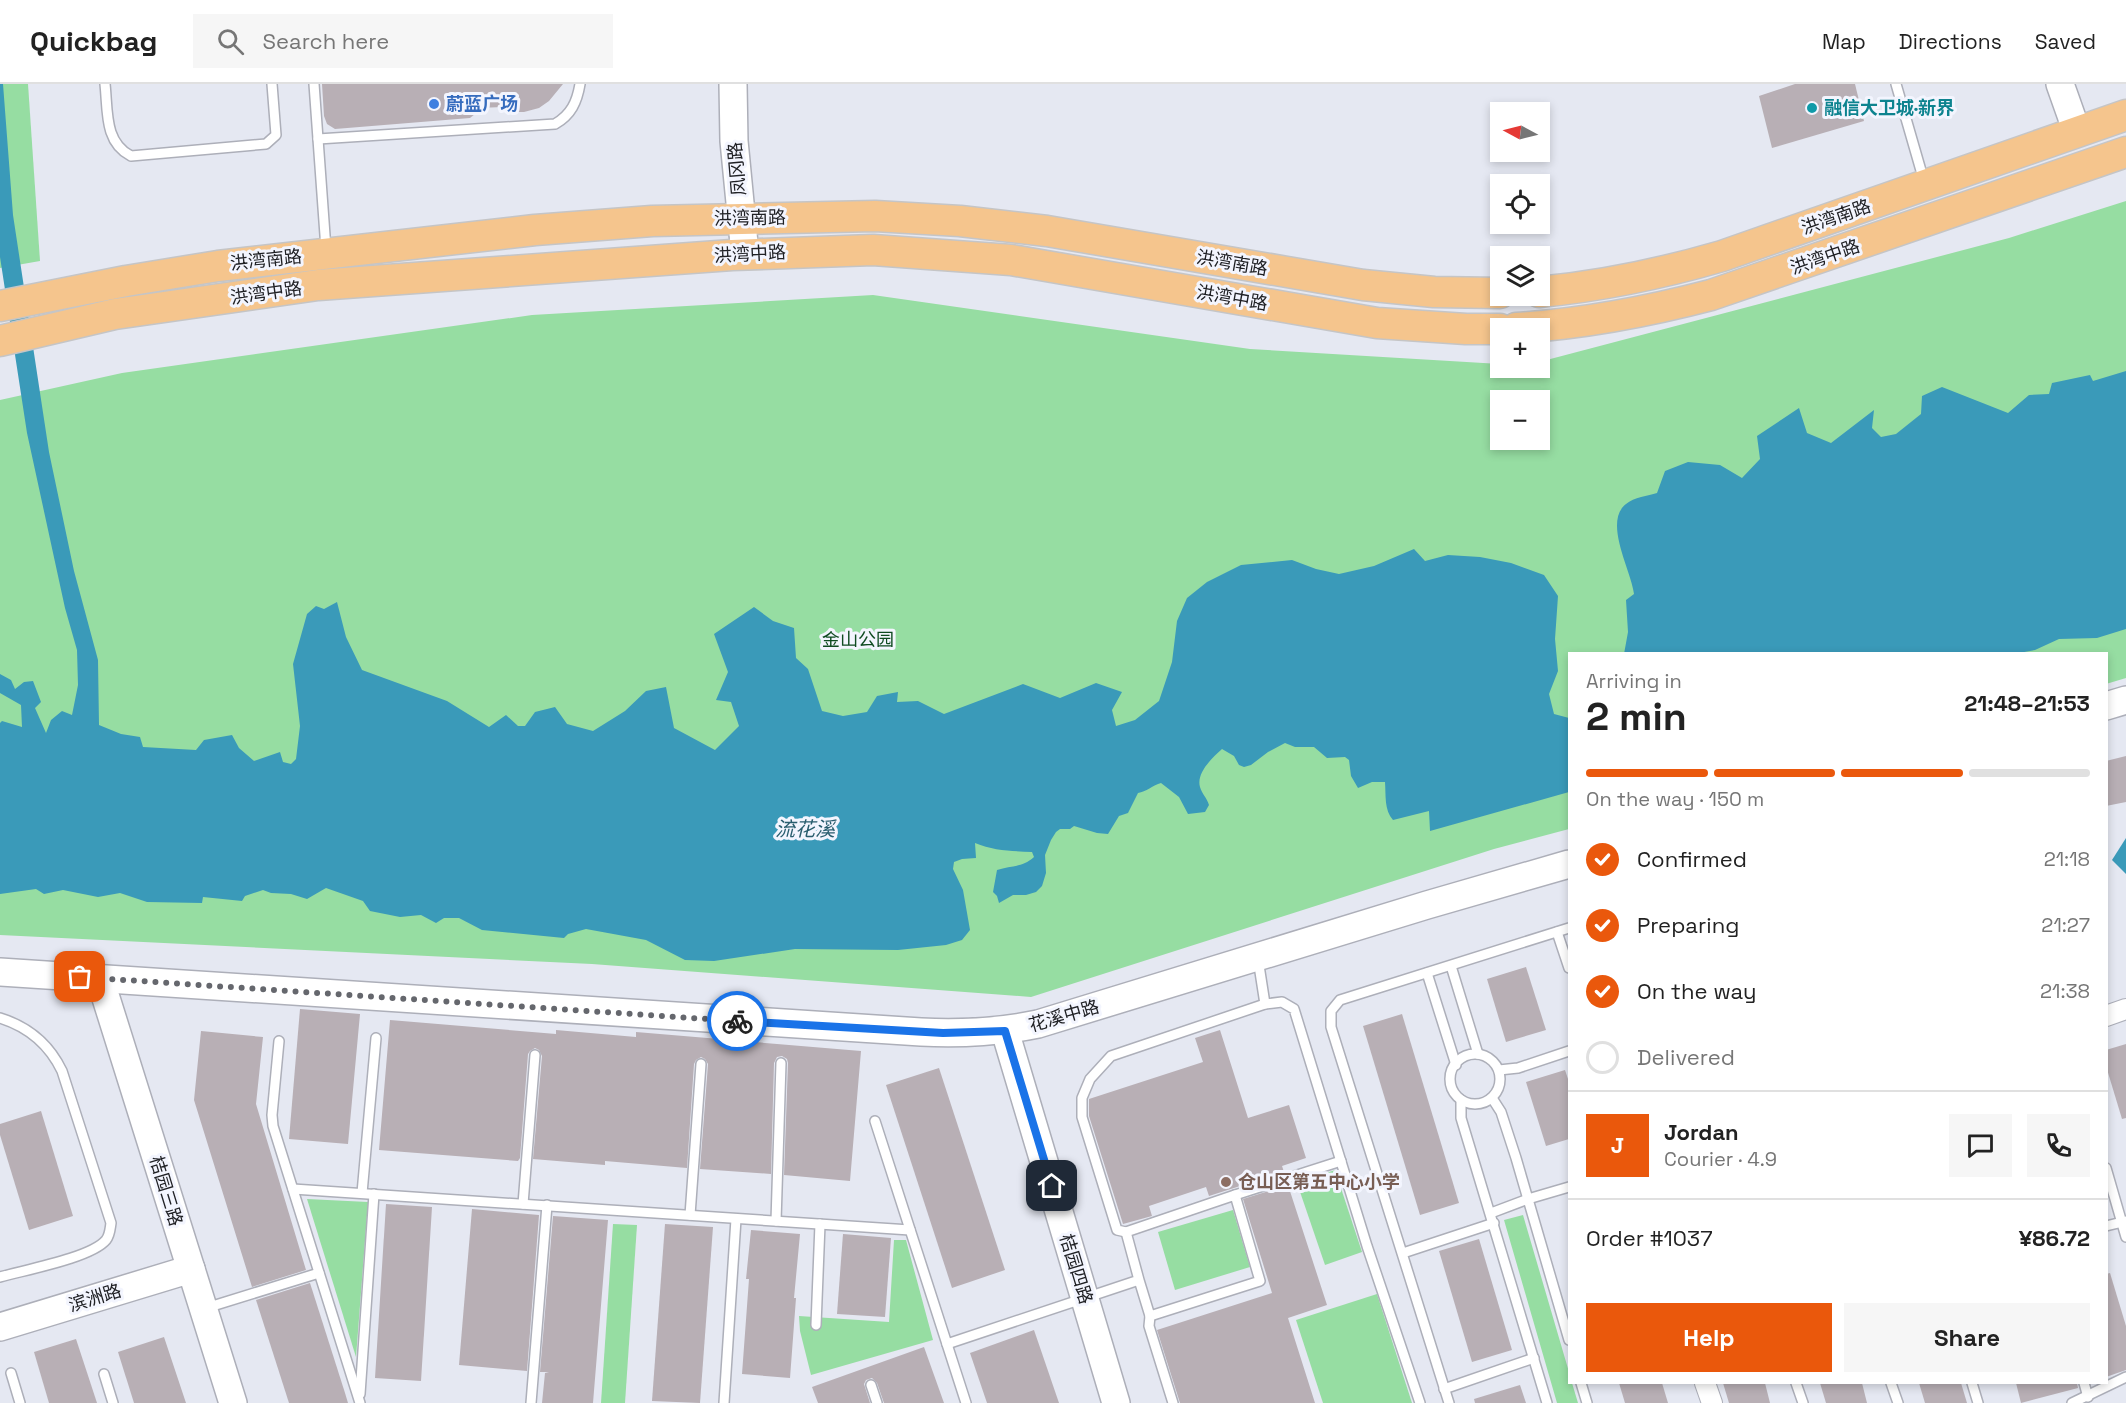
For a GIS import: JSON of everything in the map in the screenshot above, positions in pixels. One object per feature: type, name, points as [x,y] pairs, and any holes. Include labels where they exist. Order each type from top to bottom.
[{"type":"main road","name":"洪湾南路","points":[[1550,291],[1620,283],[1672,271],[1772,240],[2126,115]]},
{"type":"main road","name":"洪湾中路","points":[[1550,326],[1659,309],[1711,295],[2126,152]]},
{"type":"main road","name":"洪湾南路","points":[[0,306],[126,281],[218,266],[590,225],[741,218],[875,216],[980,223],[1047,231],[1363,285],[1434,292],[1490,294]]},
{"type":"main road","name":"洪湾中路","points":[[0,341],[115,314],[318,285],[745,254],[873,250],[1001,259],[1354,319],[1414,326],[1490,329]]},
{"type":"street","name":"凤冈路","points":[[733,84],[734,141],[745,254]]},
{"type":"street","points":[[2060,84],[2077,132]]},
{"type":"street","points":[[2108,705],[2126,700]]},
{"type":"street","name":"花溪中路","points":[[0,972],[962,1034],[1005,1031],[1038,1024],[1568,864]]},
{"type":"street","name":"桔园三路","points":[[100,979],[233,1403]]},
{"type":"street","points":[[2108,1015],[2126,1010]]},
{"type":"street","name":"桔园四路","points":[[1005,1031],[1116,1403]]},
{"type":"street","name":"滨洲路","points":[[0,1327],[191,1269]]},
{"type":"street","points":[[1705,1384],[1712,1403]]},
{"type":"lane","points":[[105,84],[111,137],[122,151],[130,156],[266,144],[276,135],[272,84]]},
{"type":"lane","points":[[314,84],[326,254]]},
{"type":"lane","points":[[318,139],[555,124],[570,112],[580,84]]},
{"type":"lane","points":[[1896,84],[1926,186]]},
{"type":"lane","points":[[1449,1403],[1331,1028],[1331,1011],[1340,1000],[1568,928]]},
{"type":"lane","points":[[1557,932],[1568,965]]},
{"type":"lane","points":[[1257,957],[1265,1004]]},
{"type":"lane","points":[[1450,966],[1478,1054]]},
{"type":"lane","points":[[1427,973],[1455,1065]]},
{"type":"lane","points":[[1341,1161],[1126,1232],[1117,1230],[1082,1117],[1082,1098],[1090,1079],[1111,1056],[1265,1004],[1282,1002],[1294,1009],[1341,1161],[1367,1246],[1420,1403]]},
{"type":"lane","points":[[0,1018],[31,1032],[43,1041],[56,1057],[111,1223],[108,1238],[96,1248],[76,1256],[0,1277]]},
{"type":"lane","points":[[362,1193],[376,1038]]},
{"type":"lane","points":[[279,1041],[272,1114],[276,1135],[360,1401]]},
{"type":"lane","points":[[1499,1070],[1518,1068],[1568,1051]]},
{"type":"lane","points":[[1478,1054],[1488,1058],[1499,1070],[1499,1087],[1492,1098],[1481,1104],[1473,1104],[1461,1100],[1450,1082],[1455,1065],[1466,1056],[1478,1054]]},
{"type":"lane","points":[[523,1204],[536,1055]]},
{"type":"lane","points":[[776,1221],[781,1063]]},
{"type":"lane","points":[[690,1215],[701,1064]]},
{"type":"lane","points":[[1492,1098],[1501,1112],[1568,1337]]},
{"type":"lane","points":[[1461,1100],[1461,1118],[1547,1403]]},
{"type":"lane","points":[[875,1121],[966,1403]]},
{"type":"lane","points":[[2108,1174],[2124,1221],[2126,1237]]},
{"type":"lane","points":[[1491,1213],[1568,1187]]},
{"type":"lane","points":[[293,1189],[910,1230]]},
{"type":"lane","points":[[360,1401],[374,1194]]},
{"type":"lane","points":[[1150,1316],[1260,1281],[1235,1195]]},
{"type":"lane","points":[[531,1403],[547,1206]]},
{"type":"lane","points":[[723,1403],[736,1219]]},
{"type":"lane","points":[[2108,1225],[2124,1221]]},
{"type":"lane","points":[[1403,1253],[1494,1223]]},
{"type":"lane","points":[[816,1325],[820,1224]]},
{"type":"lane","points":[[1126,1232],[1150,1316],[1149,1326],[1173,1403]]},
{"type":"lane","points":[[204,1309],[319,1273]]},
{"type":"lane","points":[[947,1344],[1139,1280]]},
{"type":"lane","points":[[1444,1389],[1534,1358]]},
{"type":"lane","points":[[11,1374],[20,1403]]},
{"type":"lane","points":[[104,1374],[113,1403]]},
{"type":"lane","points":[[2072,1403],[2126,1377]]},
{"type":"lane","points":[[1581,1384],[1587,1403]]},
{"type":"lane","points":[[1796,1384],[1803,1403]]},
{"type":"lane","points":[[1891,1384],[1898,1403]]},
{"type":"lane","points":[[1972,1384],[1978,1403]]},
{"type":"lane","points":[[2084,1384],[2088,1397]]},
{"type":"lane","points":[[871,1386],[877,1403]]},
{"type":"green space","points":[[0,84],[28,84],[40,261],[0,268]]},
{"type":"green space","name":"金山公园","points":[[2126,201],[2126,678],[2108,683],[2108,652],[1568,652],[1568,829],[1494,849],[1031,997],[592,964],[0,935],[0,400],[122,373],[532,315],[873,295],[1250,349],[1490,363],[1490,378],[1550,378],[1550,359],[2009,238]]},
{"type":"green space","points":[[1335,1170],[1362,1252],[1325,1265],[1297,1183]]},
{"type":"green space","points":[[307,1199],[368,1202],[356,1357]]},
{"type":"green space","points":[[1233,1210],[1250,1267],[1175,1290],[1158,1232]]},
{"type":"green space","points":[[1523,1215],[1568,1369],[1568,1384],[1572,1384],[1578,1403],[1557,1403],[1504,1220]]},
{"type":"green space","points":[[613,1224],[637,1225],[625,1403],[601,1403]]},
{"type":"green space","points":[[894,1240],[906,1240],[933,1340],[811,1375],[800,1331],[799,1316],[889,1322]]},
{"type":"green space","points":[[1377,1294],[1412,1403],[1323,1403],[1296,1320]]},
{"type":"water","name":"流花溪","points":[[0,84],[3,84],[13,215],[49,452],[74,571],[98,660],[99,725],[121,734],[140,737],[143,747],[196,750],[204,740],[232,735],[239,748],[254,761],[280,752],[283,762],[291,764],[296,759],[300,726],[293,664],[307,614],[316,606],[324,609],[337,602],[346,637],[362,670],[447,701],[489,727],[506,715],[518,726],[525,726],[535,712],[555,707],[567,724],[593,731],[625,711],[646,691],[666,687],[674,728],[715,750],[739,726],[731,702],[716,700],[728,672],[714,634],[754,607],[773,621],[794,628],[796,658],[808,669],[822,711],[843,716],[867,712],[877,696],[898,692],[897,702],[918,701],[944,714],[1023,684],[1060,698],[1096,683],[1122,692],[1112,710],[1116,726],[1135,720],[1159,701],[1172,662],[1177,621],[1187,598],[1207,582],[1241,565],[1292,560],[1339,574],[1374,566],[1414,549],[1425,561],[1448,555],[1480,557],[1511,563],[1544,575],[1558,596],[1555,639],[1558,671],[1549,694],[1554,714],[1568,718],[1568,792],[1430,831],[1429,811],[1393,820],[1387,807],[1385,782],[1372,782],[1358,788],[1351,776],[1349,760],[1345,757],[1327,758],[1314,747],[1295,747],[1285,743],[1251,765],[1244,767],[1239,765],[1234,756],[1222,749],[1200,776],[1200,787],[1209,805],[1205,812],[1188,814],[1179,797],[1161,783],[1138,793],[1128,813],[1119,816],[1108,834],[1074,826],[1070,829],[1060,829],[1051,840],[1045,855],[1046,873],[1042,886],[1036,892],[1013,895],[999,903],[993,892],[997,870],[1030,861],[1034,857],[1032,852],[996,849],[975,843],[976,858],[954,862],[953,869],[963,890],[970,930],[962,940],[946,945],[898,950],[795,949],[714,961],[685,960],[646,940],[586,929],[568,934],[564,938],[482,930],[459,918],[444,918],[436,923],[421,915],[400,917],[370,911],[363,901],[326,888],[307,899],[263,890],[245,896],[242,901],[203,897],[202,903],[147,902],[120,893],[98,897],[63,890],[44,894],[36,889],[0,894],[0,723],[2,721],[22,727],[21,705],[0,693],[0,674],[11,680],[15,689],[24,682],[33,681],[41,702],[35,708],[46,733],[51,720],[62,711],[72,715],[78,685],[77,650],[65,608],[27,433],[0,257]]},
{"type":"water","points":[[2126,371],[2126,629],[2097,638],[2059,639],[2035,650],[2024,652],[1624,652],[1628,632],[1626,600],[1634,594],[1620,547],[1617,522],[1626,504],[1637,498],[1657,493],[1665,471],[1688,462],[1720,465],[1742,478],[1760,459],[1757,436],[1799,408],[1807,433],[1831,443],[1874,410],[1872,428],[1881,437],[1896,434],[1921,414],[1922,396],[1942,387],[2008,413],[2029,395],[2049,394],[2052,383],[2090,375],[2093,381]]},
{"type":"water","points":[[2126,838],[2126,874],[2112,860]]},
{"type":"building","name":"蔚蓝广场","points":[[322,84],[563,84],[549,101],[539,108],[524,112],[514,112],[503,107],[478,108],[470,118],[335,129],[327,124],[324,116]]},
{"type":"building","name":"融信大卫城·新界","points":[[1795,84],[1855,84],[1864,121],[1772,148],[1759,96]]},
{"type":"building","points":[[2126,756],[2126,802],[2108,806],[2108,760]]},
{"type":"building","points":[[1526,967],[1546,1030],[1506,1042],[1487,979]]},
{"type":"building","points":[[300,1009],[360,1014],[348,1144],[289,1139]]},
{"type":"building","points":[[1402,1014],[1459,1203],[1420,1215],[1363,1026]]},
{"type":"building","points":[[390,1020],[556,1034],[556,1030],[636,1037],[636,1032],[861,1051],[850,1181],[784,1175],[788,1063],[787,1059],[782,1056],[777,1057],[774,1063],[771,1174],[700,1169],[708,1064],[701,1057],[694,1064],[687,1168],[605,1161],[605,1165],[533,1159],[542,1056],[535,1048],[528,1054],[518,1161],[379,1150]]},
{"type":"building","points":[[1220,1030],[1248,1118],[1289,1105],[1306,1158],[1282,1166],[1284,1172],[1209,1196],[1206,1187],[1149,1206],[1152,1216],[1123,1224],[1089,1116],[1089,1099],[1203,1062],[1195,1038]]},
{"type":"building","points":[[201,1031],[263,1037],[256,1104],[306,1270],[252,1287],[194,1100]]},
{"type":"building","points":[[2126,1044],[2126,1118],[2122,1119],[2108,1073],[2108,1049]]},
{"type":"building","points":[[939,1068],[1005,1270],[952,1288],[886,1085]]},
{"type":"building","points":[[1565,1070],[1568,1079],[1568,1139],[1546,1146],[1526,1082]]},
{"type":"building","points":[[41,1111],[73,1216],[29,1230],[0,1135],[0,1124]]},
{"type":"building","points":[[1288,1185],[1327,1305],[1288,1318],[1315,1403],[1180,1403],[1157,1330],[1272,1293],[1243,1199]]},
{"type":"building","points":[[386,1204],[432,1207],[421,1381],[375,1378]]},
{"type":"building","points":[[472,1209],[539,1215],[527,1371],[459,1365]]},
{"type":"building","points":[[553,1216],[608,1220],[593,1403],[542,1403],[545,1373],[549,1372],[540,1372]]},
{"type":"building","points":[[665,1224],[713,1227],[700,1403],[652,1401]]},
{"type":"building","points":[[751,1230],[800,1234],[790,1378],[742,1374],[749,1279],[746,1279]]},
{"type":"building","points":[[843,1234],[891,1238],[885,1317],[837,1314]]},
{"type":"building","points":[[1479,1239],[1512,1350],[1472,1362],[1439,1251]]},
{"type":"building","points":[[2110,1273],[2126,1326],[2126,1370],[2108,1376],[2108,1274]]},
{"type":"building","points":[[310,1283],[348,1403],[289,1403],[256,1300]]},
{"type":"building","points":[[1034,1330],[1059,1403],[987,1403],[970,1353]]},
{"type":"building","points":[[164,1337],[186,1403],[134,1403],[118,1352]]},
{"type":"building","points":[[76,1339],[97,1403],[49,1403],[34,1352]]},
{"type":"building","points":[[924,1347],[944,1403],[884,1403],[877,1383],[872,1378],[866,1380],[864,1384],[870,1403],[818,1403],[812,1387]]},
{"type":"building","points":[[1619,1384],[1662,1384],[1668,1403],[1625,1403]]},
{"type":"building","points":[[1723,1384],[1765,1384],[1770,1403],[1729,1403]]},
{"type":"building","points":[[1820,1384],[1862,1384],[1867,1403],[1826,1403]]},
{"type":"building","points":[[1919,1384],[1961,1384],[1967,1403],[1925,1403]]},
{"type":"building","points":[[2016,1384],[2077,1384],[2078,1388],[2021,1403]]},
{"type":"building","points":[[1520,1385],[1526,1403],[1475,1403],[1474,1399]]},
{"type":"way so far","points":[[80,977],[737,1021]]},
{"type":"place","name":"蔚蓝广场","points":[[434,104]]},
{"type":"place","name":"融信大卫城·新界","points":[[1812,108]]},
{"type":"place","name":"仓山区第五中心小学","points":[[1226,1182]]},
{"type":"route","points":[[737,1021],[962,1034],[1005,1031],[1052,1186]]}]
